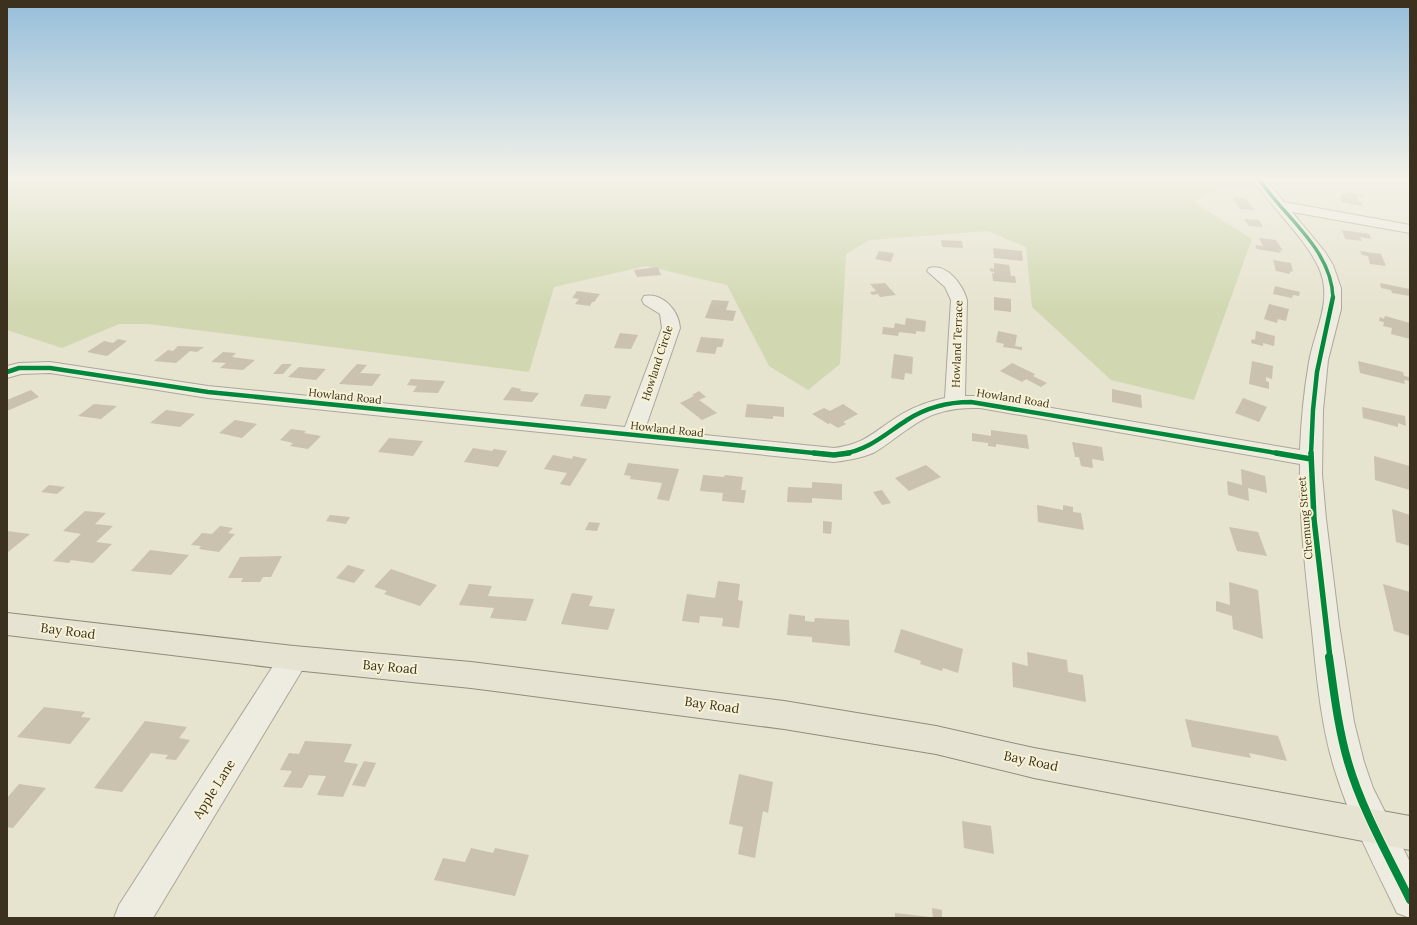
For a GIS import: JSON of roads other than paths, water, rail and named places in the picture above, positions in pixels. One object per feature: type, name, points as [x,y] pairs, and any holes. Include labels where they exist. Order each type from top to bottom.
[{"type":"main road","name":"Bay Road","points":[[7,624],[294,658],[471,675],[784,715],[936,740],[1034,763],[1410,833]]},
{"type":"street","name":"Chemung Street","points":[[1293,222],[1323,261],[1331,276],[1334,291],[1332,309],[1321,344],[1313,406],[1310,459],[1322,603],[1337,717],[1352,775],[1374,826],[1410,900]]},
{"type":"street","points":[[1372,222],[1410,229]]},
{"type":"street","name":"Howland Terrace","points":[[935,271],[951,283],[955,288],[959,300],[955,402]]},
{"type":"street","name":"Howland Circle","points":[[633,435],[671,328],[671,319],[668,312],[660,305],[650,300]]},
{"type":"street","name":"Howland Road","points":[[7,372],[22,368],[46,367],[201,391],[817,454],[847,454],[860,450],[871,445],[915,414],[940,405],[955,402],[974,401],[1310,459]]},
{"type":"street","name":"Apple Lane","points":[[132,918],[294,658]]}]
